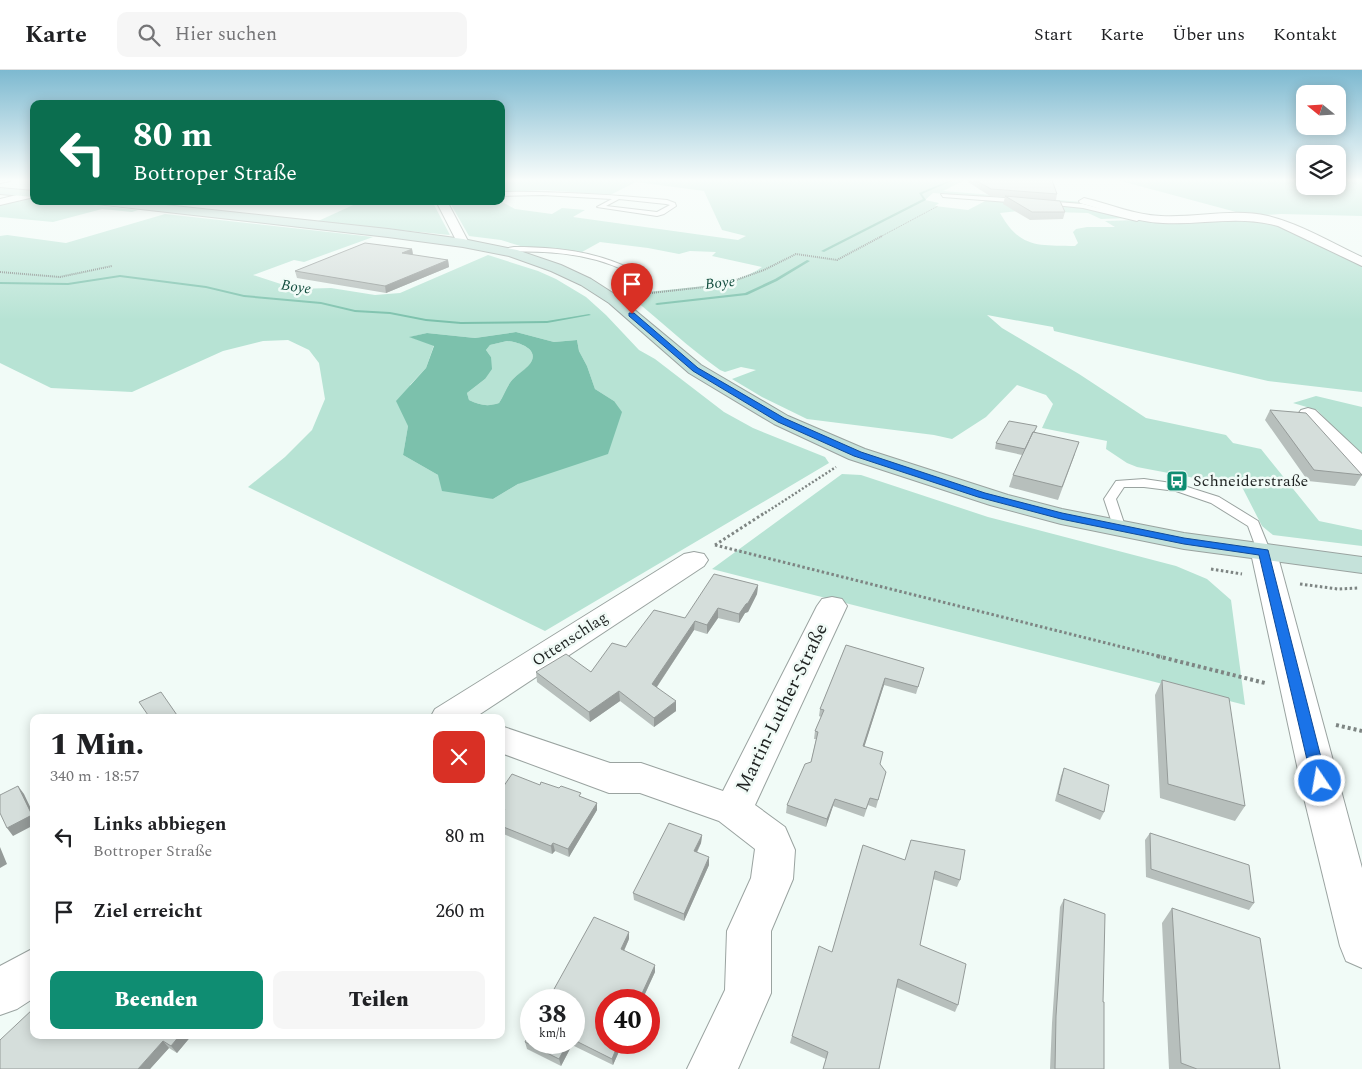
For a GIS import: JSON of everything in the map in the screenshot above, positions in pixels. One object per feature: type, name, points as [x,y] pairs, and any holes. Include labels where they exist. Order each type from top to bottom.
[{"type":"main road","points":[[325,227],[463,242],[499,250],[556,268],[620,297],[695,370],[781,420],[857,454],[999,500],[1120,529],[1264,553],[1362,565]]},
{"type":"street","points":[[455,227],[463,242]]},
{"type":"street","points":[[1288,227],[1362,262]]},
{"type":"street","points":[[1308,414],[1362,467]]},
{"type":"street","points":[[1264,553],[1323,798],[1362,946]]},
{"type":"street","name":"Ottenschlag","points":[[453,714],[694,560]]},
{"type":"street","name":"Martin-Luther-Straße","points":[[733,810],[832,606]]},
{"type":"street","name":"Martin-Luther-Straße","points":[[505,740],[609,778],[641,778],[733,810],[771,839],[774,850],[772,879],[749,931],[748,992],[712,1069]]},
{"type":"street","points":[[0,992],[30,973]]},
{"type":"lane","points":[[499,250],[534,249],[589,256],[619,264],[629,270],[631,278],[630,284],[620,297]]},
{"type":"lane","points":[[1120,529],[1110,499],[1120,484],[1144,483],[1216,500],[1254,524],[1264,553]]},
{"type":"path","points":[[620,297],[722,285],[764,270],[796,254],[837,260],[899,227]]},
{"type":"path","points":[[0,272],[60,277],[112,266]]},
{"type":"path","points":[[857,454],[715,545],[1299,692]]},
{"type":"shaded area","points":[[122,227],[279,227],[373,237],[304,262],[294,260],[253,275],[296,289],[331,288],[375,295],[400,293],[488,255],[538,271],[556,279],[586,297],[639,350],[655,359],[724,412],[753,428],[825,457],[829,463],[545,631],[248,487],[285,457],[312,430],[325,399],[319,363],[309,350],[288,340],[263,341],[223,351],[132,392],[51,388],[0,363],[0,236],[7,235],[66,243]],"holes":[[[516,332],[554,342],[577,340],[579,351],[587,366],[595,389],[614,401],[518,484],[493,499],[438,475],[403,455],[408,426],[410,385],[426,368],[434,345],[410,337],[427,333],[475,338]]]},
{"type":"shaded area","points":[[364,227],[446,227],[450,235]]},
{"type":"shaded area","points":[[464,227],[642,227],[738,240],[746,236],[722,230],[720,227],[1009,227],[1023,239],[1032,243],[1075,246],[1078,243],[1073,232],[1076,229],[1087,227],[1281,227],[1362,263],[1362,392],[1268,381],[1054,331],[1053,327],[987,315],[1002,328],[1079,374],[1146,418],[1226,435],[1233,443],[1261,449],[1319,521],[1362,530],[1362,546],[1273,535],[1262,526],[1242,487],[1137,467],[1127,463],[1106,449],[1107,441],[1042,428],[1053,404],[1046,395],[1017,385],[986,417],[952,439],[934,435],[807,419],[762,397],[732,379],[756,370],[741,367],[725,372],[720,370],[632,298],[642,295],[639,293],[720,283],[750,274],[762,267],[712,256],[716,252],[690,251],[679,254],[600,242],[582,252],[527,248],[501,240],[469,236]]},
{"type":"shaded area","points":[[516,332],[554,342],[577,340],[579,351],[587,366],[595,389],[614,401],[622,412],[608,454],[518,484],[493,499],[442,491],[438,475],[403,455],[408,426],[396,401],[426,368],[434,346],[409,337],[427,333],[475,338]],"holes":[[[507,341],[523,345],[531,351],[533,355],[528,366],[511,381],[499,403],[484,405],[469,400],[467,393],[485,379],[492,369],[491,357],[486,350],[490,345]]]},
{"type":"shaded area","points":[[507,341],[528,348],[533,355],[532,360],[511,381],[499,403],[484,405],[469,400],[467,393],[485,379],[491,357],[486,350],[490,345]]},
{"type":"shaded area","points":[[1316,396],[1362,407],[1362,457],[1317,410],[1293,403]]},
{"type":"shaded area","points":[[842,474],[861,475],[988,517],[1176,566],[1207,579],[1231,600],[1245,705],[712,569]]},
{"type":"building","points":[[365,243],[412,249],[402,253],[448,260],[385,286],[295,271]]},
{"type":"building","points":[[1270,410],[1306,413],[1362,475],[1314,470]]},
{"type":"building","points":[[1009,421],[1037,426],[1025,449],[996,443]]},
{"type":"building","points":[[1033,432],[1079,442],[1062,487],[1013,475]]},
{"type":"building","points":[[714,574],[758,585],[739,614],[718,608],[707,625],[695,621],[652,684],[676,701],[654,718],[619,691],[589,712],[536,672],[566,654],[591,672],[612,643],[626,647],[654,610],[685,618]]},
{"type":"building","points":[[846,645],[924,668],[918,687],[885,678],[863,746],[883,752],[880,764],[886,772],[878,800],[870,798],[866,809],[835,799],[827,819],[787,805],[805,764],[811,762],[818,732],[815,731],[824,710],[820,709]]},
{"type":"building","points":[[1162,680],[1229,698],[1245,806],[1168,784]]},
{"type":"building","points":[[161,692],[176,714],[147,714],[139,702]]},
{"type":"building","points":[[1064,768],[1109,785],[1104,812],[1058,794]]},
{"type":"building","points":[[512,774],[540,785],[541,782],[559,788],[561,786],[581,793],[579,796],[597,803],[568,849],[553,843],[551,846],[505,828],[505,784]]},
{"type":"building","points":[[18,786],[30,811],[30,816],[7,828],[0,813],[0,795]]},
{"type":"building","points":[[669,823],[702,835],[694,851],[709,857],[684,914],[633,893]]},
{"type":"building","points":[[1150,833],[1249,865],[1254,903],[1151,869]]},
{"type":"building","points":[[911,840],[965,850],[960,880],[935,871],[920,945],[966,964],[958,1005],[898,979],[879,1069],[823,1069],[828,1052],[792,1036],[819,946],[832,952],[863,845],[905,860]]},
{"type":"building","points":[[1064,899],[1105,914],[1104,1069],[1055,1069],[1056,1016]]},
{"type":"building","points":[[1172,908],[1260,938],[1280,1069],[1197,1069],[1181,1063]]},
{"type":"building","points":[[594,917],[629,932],[621,949],[655,965],[644,989],[595,989],[595,1050],[585,1046],[585,989],[554,989]]},
{"type":"building","points":[[30,1012],[30,1039],[177,1039],[171,1046],[163,1041],[138,1069],[0,1069],[0,1040]]},
{"type":"building","points":[[549,1054],[562,1054],[559,1059]]},
{"type":"building","points":[[602,1054],[614,1054],[612,1059]]},
{"type":"waterway","name":"Boye","points":[[823,251],[871,227]]},
{"type":"waterway","name":"Boye","points":[[657,304],[746,294],[776,280],[808,261]]},
{"type":"waterway","name":"Boye","points":[[0,283],[68,284],[120,276],[206,287],[244,296],[321,303],[355,311],[390,313],[426,320],[461,323],[547,322],[589,315]]},
{"type":"place","name":"Schneiderstraße","points":[[1177,481]]},
{"type":"route","points":[[632,314],[695,370],[781,420],[857,454],[981,495],[1061,516],[1184,541],[1264,553],[1320,781]]}]
